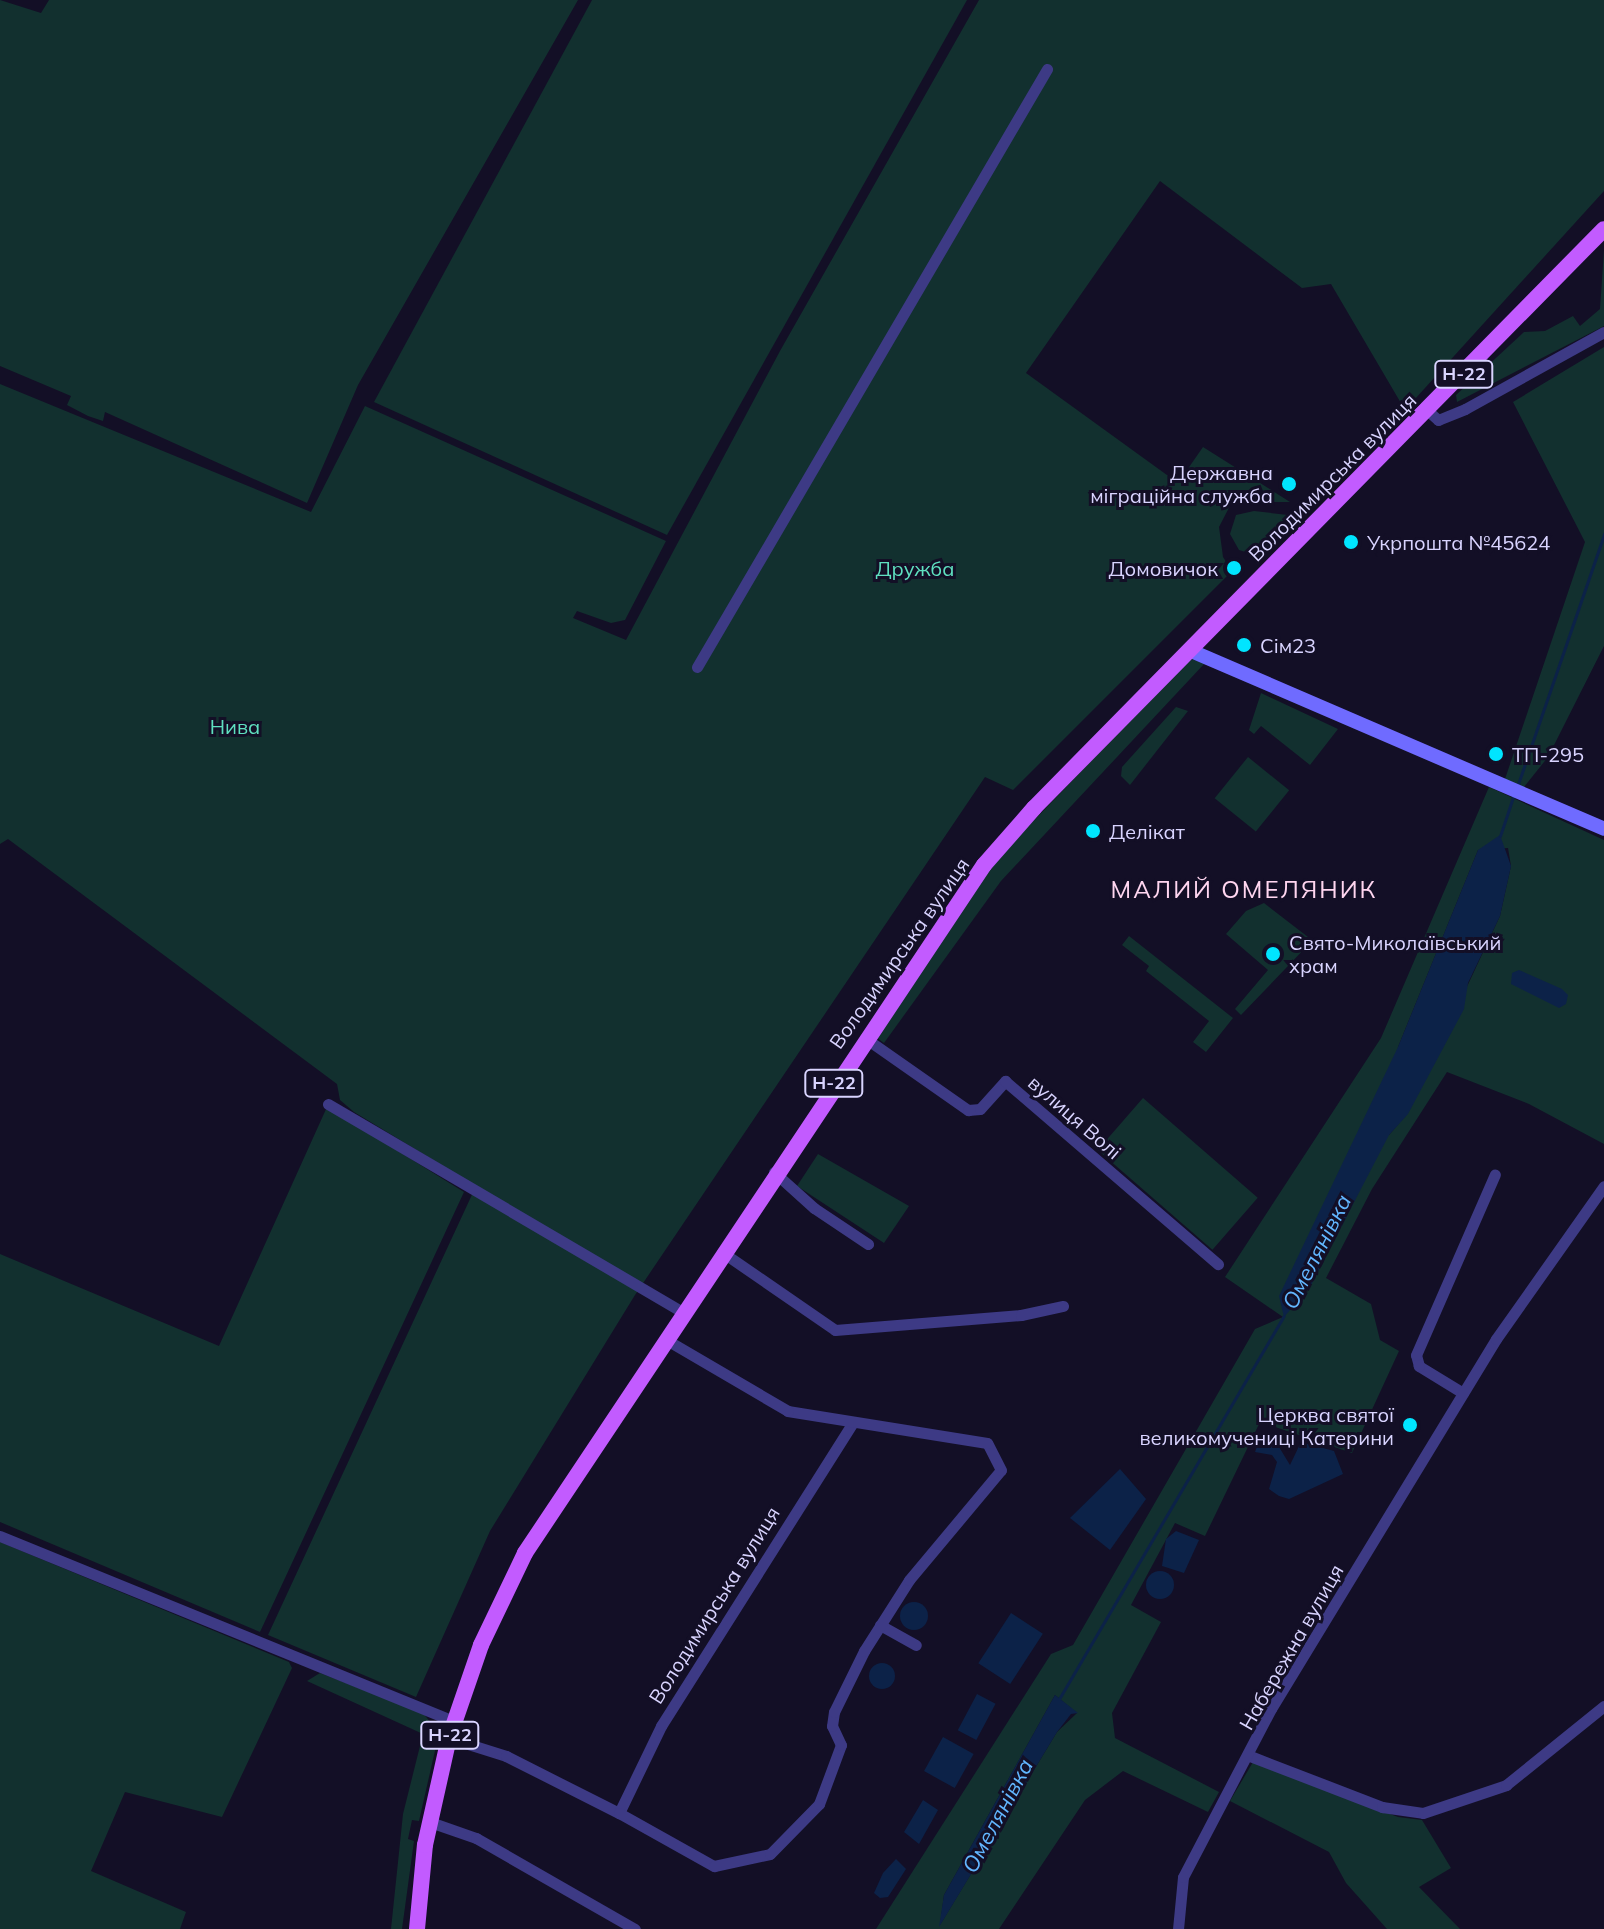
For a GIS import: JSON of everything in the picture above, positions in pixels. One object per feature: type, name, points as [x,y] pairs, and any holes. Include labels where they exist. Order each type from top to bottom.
[{"type":"main road","name":"Володимирська вулиця","points":[[451,1729],[481,1645],[525,1553],[774,1172],[984,865],[1189,650],[1604,229]]},
{"type":"main road","name":"Н-22","points":[[417,1929],[430,1822],[451,1729]]},
{"type":"street","points":[[697,667],[1047,69]]},
{"type":"street","points":[[1427,410],[1438,420],[1465,409],[1604,332]]},
{"type":"street","points":[[1189,650],[1517,795],[1604,829]]},
{"type":"street","name":"вулиця Волі","points":[[865,1038],[968,1110],[980,1109],[1005,1081],[1218,1264]]},
{"type":"street","points":[[328,1104],[683,1312]]},
{"type":"street","points":[[774,1172],[868,1244]]},
{"type":"street","points":[[1463,1393],[1419,1366],[1416,1355],[1495,1174]]},
{"type":"street","name":"Набережна вулиця","points":[[1178,1929],[1183,1877],[1250,1756],[1271,1709],[1463,1393],[1604,1186]]},
{"type":"street","points":[[722,1252],[835,1330],[1021,1315],[1063,1306]]},
{"type":"street","points":[[0,1536],[451,1729],[619,1813],[714,1866],[770,1854],[819,1804],[841,1745],[832,1726],[834,1712],[880,1625],[909,1580],[1001,1470],[987,1443],[852,1424],[788,1411],[665,1339]]},
{"type":"street","name":"Володимирська вулиця","points":[[619,1813],[661,1726],[852,1424]]},
{"type":"street","points":[[880,1625],[916,1645]]},
{"type":"street","points":[[1250,1756],[1382,1807],[1423,1813],[1506,1785],[1604,1706]]},
{"type":"street","points":[[430,1822],[476,1838],[635,1929]]},
{"type":"green space","points":[[0,0],[41,13],[49,0],[578,0],[358,385],[307,503],[105,412],[103,421],[88,416],[67,405],[71,396],[0,366]]},
{"type":"green space","points":[[592,0],[967,0],[667,535],[374,402]]},
{"type":"green space","name":"Дружба","points":[[979,0],[1604,0],[1604,191],[1405,410],[1331,284],[1302,288],[1160,181],[1026,373],[1178,483],[1203,447],[1290,502],[1232,502],[1219,527],[1223,557],[1232,571],[1013,790],[985,777],[635,1295],[490,1531],[416,1697],[268,1635],[476,1186],[354,1112],[340,1100],[337,1084],[8,839],[0,844],[0,384],[311,512],[365,406],[666,541],[625,620],[611,623],[577,611],[573,618],[626,640],[780,351]]},
{"type":"green space","points":[[1604,250],[1604,326],[1457,402],[1456,395],[1524,332],[1545,331],[1573,316],[1580,326],[1600,309]]},
{"type":"green space","points":[[1604,347],[1604,646],[1548,757],[1524,787],[1505,779],[1585,542],[1513,402]]},
{"type":"green space","points":[[1254,511],[1288,515],[1297,522],[1261,557],[1239,550],[1230,534],[1236,515]]},
{"type":"green space","points":[[1190,659],[1205,663],[1001,881],[884,1043],[873,1035],[988,868]]},
{"type":"green space","points":[[1261,693],[1338,729],[1310,765],[1261,726],[1254,734],[1249,730]]},
{"type":"green space","points":[[1176,707],[1188,711],[1130,785],[1121,776],[1122,767]]},
{"type":"green space","points":[[1248,757],[1289,790],[1256,832],[1215,798]]},
{"type":"green space","points":[[1489,787],[1604,840],[1604,1144],[1529,1104],[1447,1072],[1372,1189],[1326,1278],[1371,1304],[1380,1340],[1399,1351],[1352,1453],[1260,1422],[1205,1536],[1175,1523],[1131,1605],[1161,1622],[1112,1713],[1115,1738],[1219,1792],[1208,1812],[1123,1771],[1085,1800],[999,1929],[876,1929],[1051,1654],[1073,1645],[1255,1329],[1283,1317],[1225,1277],[1381,1038]],"holes":[[[1508,848],[1511,866],[1500,916],[1408,1113],[1389,1135],[1398,1047],[1478,850]],[[1055,1695],[1077,1713],[1057,1732],[940,1925],[944,1895]]]},
{"type":"green space","points":[[1264,903],[1308,937],[1309,944],[1241,1015],[1235,1009],[1268,970],[1226,934],[1246,911]]},
{"type":"green space","points":[[1129,936],[1233,1018],[1206,1052],[1193,1042],[1209,1021],[1146,971],[1149,966],[1122,945]]},
{"type":"green space","points":[[1143,1098],[1258,1198],[1212,1250],[1098,1150]]},
{"type":"green space","points":[[327,1107],[464,1192],[260,1632],[0,1522],[0,1254],[219,1346]]},
{"type":"green space","points":[[818,1154],[909,1206],[884,1243],[797,1186]]},
{"type":"green space","points":[[0,1542],[289,1662],[292,1668],[222,1817],[125,1792],[91,1871],[186,1912],[180,1929],[0,1929]]},
{"type":"green space","points":[[320,1673],[423,1713],[439,1733],[419,1821],[412,1820],[408,1839],[414,1841],[402,1929],[391,1929],[403,1814],[423,1734],[307,1681]]},
{"type":"green space","points":[[1253,1762],[1398,1817],[1422,1820],[1451,1868],[1419,1887],[1460,1929],[1387,1929],[1346,1883],[1329,1852],[1230,1801]]},
{"type":"water","points":[[1500,835],[1511,866],[1500,916],[1468,983],[1464,1009],[1408,1114],[1389,1135],[1310,1287],[1284,1317],[1279,1296],[1398,1047],[1478,850]]},
{"type":"water","points":[[1519,970],[1562,989],[1568,995],[1566,1004],[1559,1008],[1511,984],[1512,973]]},
{"type":"water","points":[[1283,1434],[1291,1437],[1279,1447],[1290,1465],[1301,1442],[1334,1451],[1343,1474],[1289,1499],[1279,1496],[1269,1489],[1277,1462],[1272,1455],[1255,1452],[1260,1438]]},
{"type":"water","points":[[1120,1469],[1146,1499],[1110,1550],[1070,1518]]},
{"type":"water","points":[[1176,1531],[1199,1540],[1184,1573],[1162,1566],[1166,1539]]},
{"type":"water","points":[[1160,1571],[1170,1575],[1174,1585],[1170,1595],[1160,1599],[1150,1595],[1146,1585],[1150,1575]]},
{"type":"water","points":[[914,1602],[924,1606],[928,1616],[924,1626],[914,1630],[904,1626],[900,1616],[904,1606]]},
{"type":"water","points":[[1011,1613],[1043,1634],[1010,1684],[978,1663]]},
{"type":"water","points":[[882,1663],[891,1667],[895,1676],[891,1685],[882,1689],[873,1685],[869,1676],[873,1667]]},
{"type":"water","points":[[977,1694],[996,1704],[976,1740],[958,1730]]},
{"type":"water","points":[[1055,1695],[1078,1713],[1071,1714],[1057,1732],[939,1927],[944,1895]]},
{"type":"water","points":[[943,1737],[974,1754],[955,1788],[924,1771]]},
{"type":"water","points":[[923,1800],[938,1810],[919,1844],[904,1832]]},
{"type":"water","points":[[896,1859],[906,1869],[888,1897],[880,1898],[874,1893],[883,1873]]},
{"type":"waterway","name":"Омелянівка","points":[[1517,787],[1604,534]]},
{"type":"waterway","name":"Омелянівка","points":[[1500,836],[1514,794]]},
{"type":"waterway","name":"Омелянівка","points":[[1059,1699],[1284,1316]]},
{"type":"place","name":"Державна міграційна служба","points":[[1289,484]]},
{"type":"place","name":"Укрпошта №45624","points":[[1351,542]]},
{"type":"place","name":"Домовичок","points":[[1234,568]]},
{"type":"place","name":"Сім23","points":[[1244,645]]},
{"type":"place","name":"ТП-295","points":[[1496,754]]},
{"type":"place","name":"Делікат","points":[[1093,831]]},
{"type":"place","name":"Свято-Миколаївський храм","points":[[1273,954]]},
{"type":"place","name":"Церква святої великомучениці Катерини","points":[[1410,1425]]},
{"type":"district","name":"МАЛИЙ ОМЕЛЯНИК","points":[[1244,890]]},
{"type":"park label","name":"Нива","points":[[235,726]]}]
